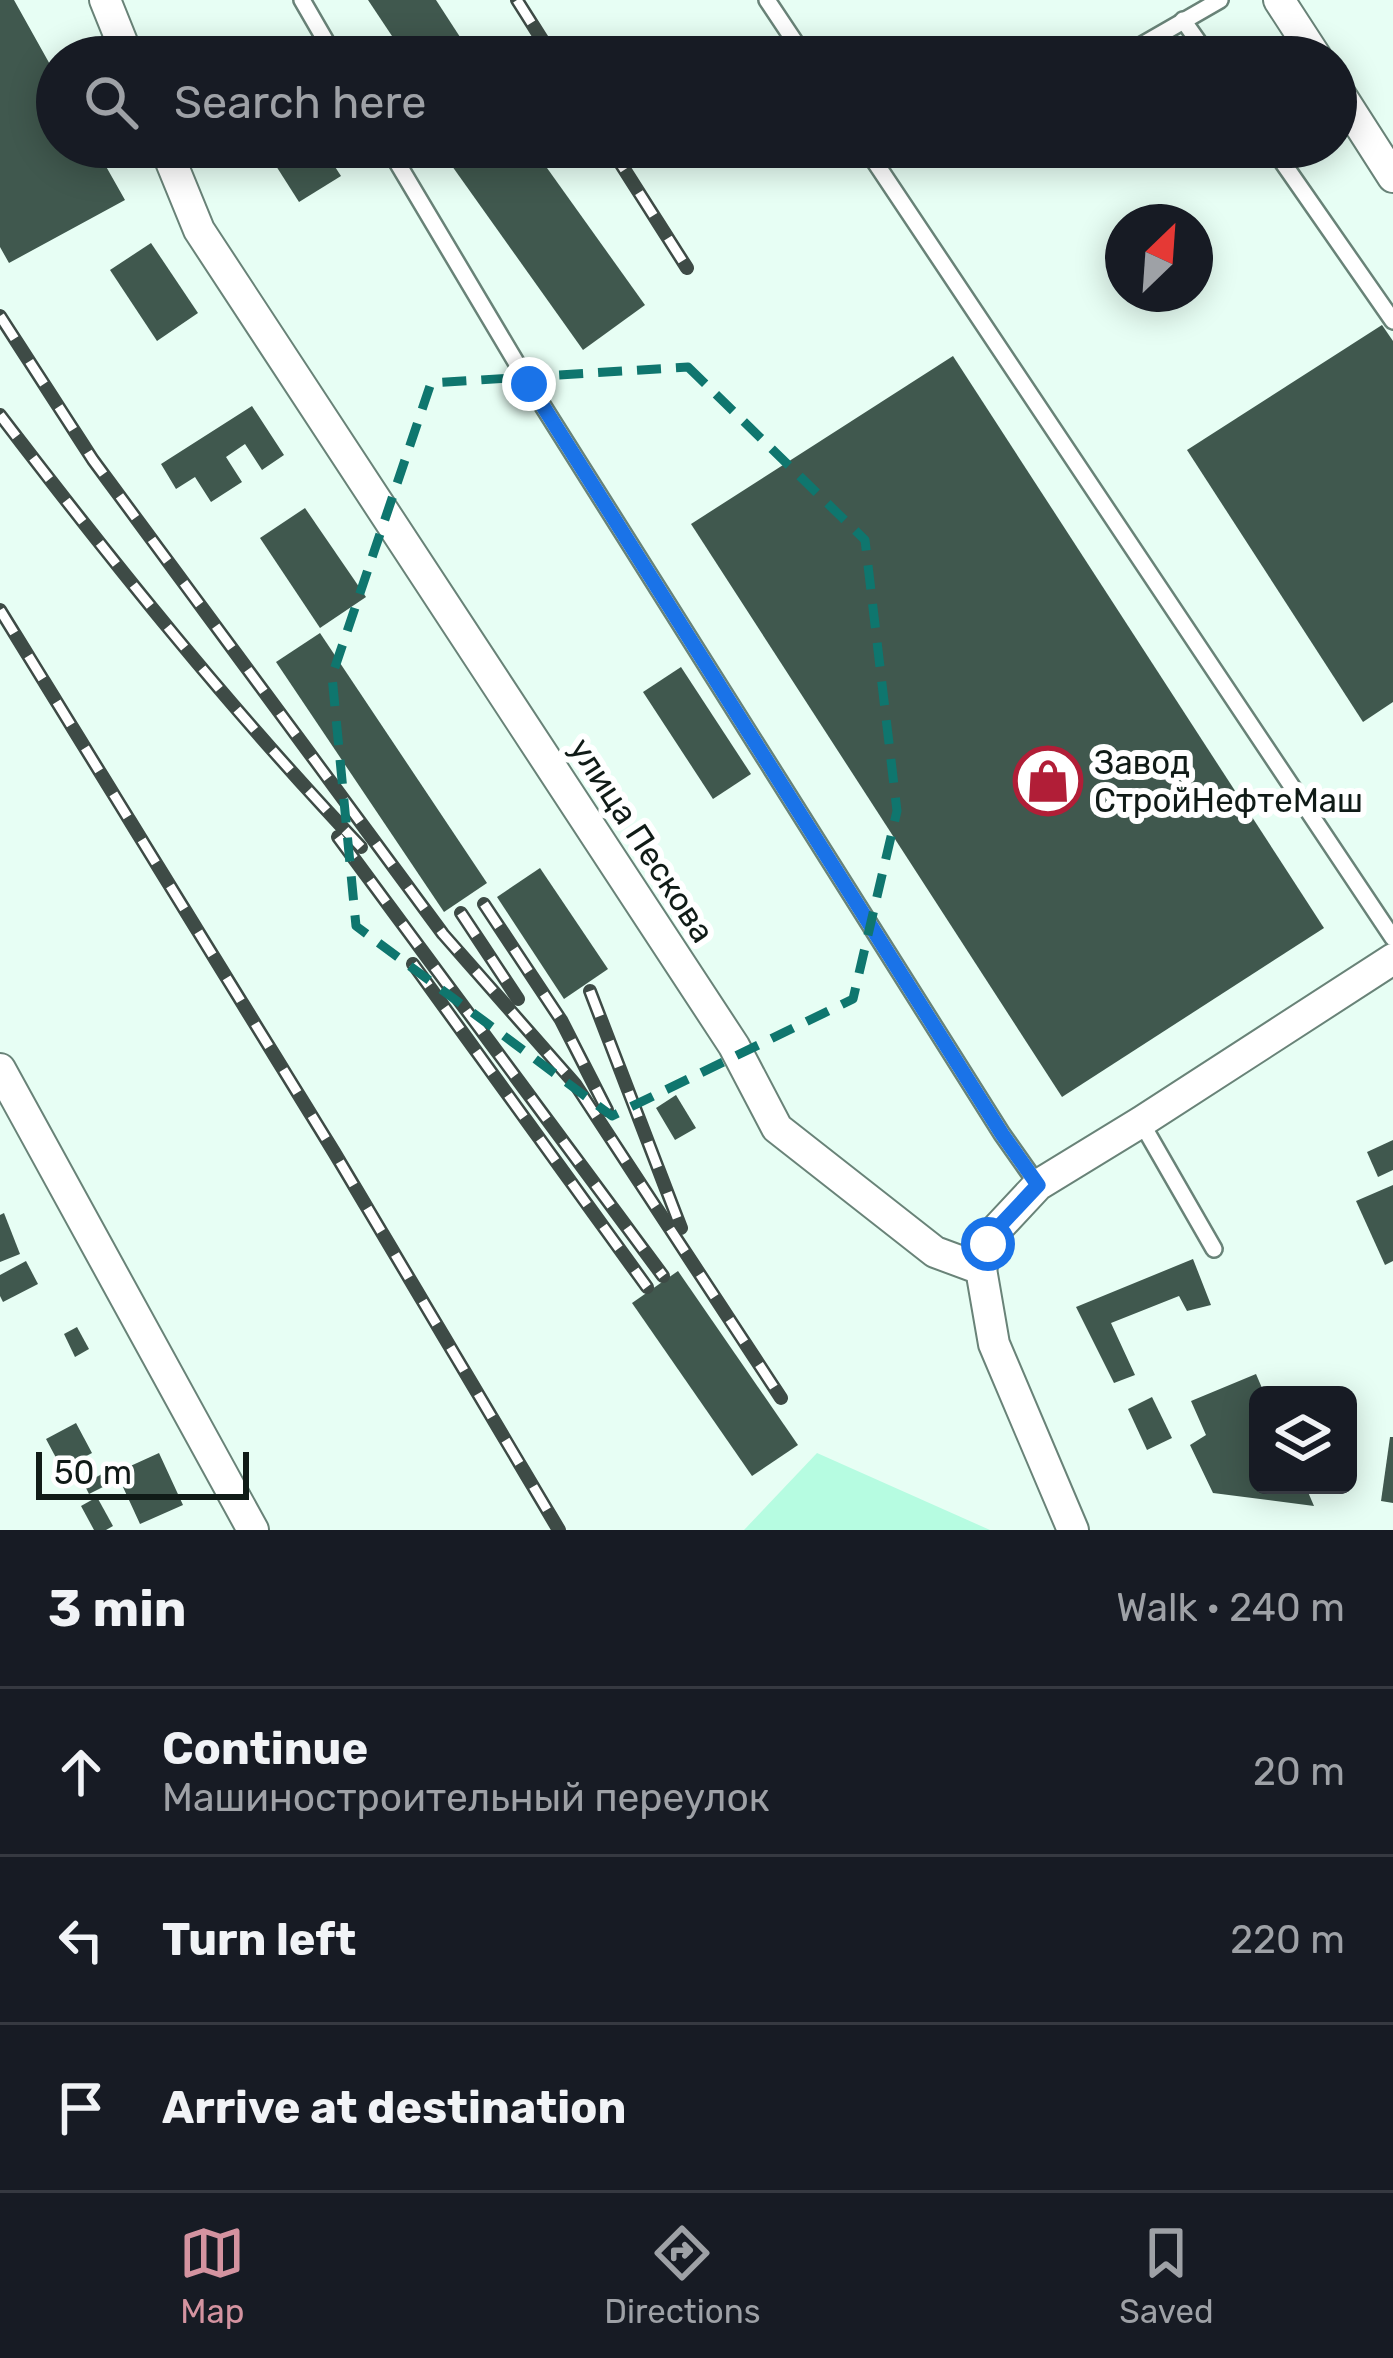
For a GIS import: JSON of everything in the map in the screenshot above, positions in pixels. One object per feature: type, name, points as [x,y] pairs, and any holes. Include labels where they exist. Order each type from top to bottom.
[{"type":"street","points":[[1279,0],[1302,36]]},
{"type":"street","points":[[108,1],[120,36]]},
{"type":"street","points":[[1357,121],[1393,177]]},
{"type":"street","name":"улица Пескова","points":[[174,168],[199,230],[721,1026],[777,1128],[935,1252],[981,1268]]},
{"type":"street","points":[[1073,1530],[994,1344],[981,1268],[994,1232],[1038,1185],[1393,959]]},
{"type":"street","points":[[0,1069],[253,1530]]},
{"type":"lane","points":[[302,0],[323,36]]},
{"type":"lane","points":[[766,0],[791,36]]},
{"type":"lane","points":[[1156,36],[1220,0]]},
{"type":"lane","points":[[1183,20],[1194,36]]},
{"type":"lane","points":[[401,168],[567,445],[1038,1185]]},
{"type":"lane","points":[[879,168],[1393,938]]},
{"type":"lane","points":[[1286,168],[1393,321]]},
{"type":"lane","points":[[1142,1122],[1214,1249]]},
{"type":"highlighted area","points":[[688,367],[865,540],[897,811],[853,999],[612,1116],[356,926],[332,676],[431,383]]},
{"type":"green space","points":[[817,1453],[990,1530],[744,1530]]},
{"type":"building","points":[[0,0],[14,0],[36,39],[36,168],[107,168],[125,200],[9,263],[0,247]]},
{"type":"building","points":[[368,0],[436,0],[459,36],[392,36]]},
{"type":"building","points":[[277,168],[336,168],[341,176],[299,202]]},
{"type":"building","points":[[453,168],[547,168],[645,305],[583,350]]},
{"type":"building","points":[[151,243],[198,313],[157,341],[110,270]]},
{"type":"building","points":[[1382,325],[1393,341],[1393,702],[1363,722],[1187,450]]},
{"type":"building","points":[[953,356],[1324,928],[1062,1097],[691,524]]},
{"type":"building","points":[[252,406],[284,455],[262,470],[245,444],[226,457],[242,482],[211,502],[195,477],[176,489],[161,464]]},
{"type":"building","points":[[305,508],[366,597],[320,628],[260,538]]},
{"type":"building","points":[[320,633],[487,883],[444,912],[276,662]]},
{"type":"building","points":[[681,667],[751,774],[713,799],[643,692]]},
{"type":"building","points":[[540,868],[608,969],[564,999],[497,897]]},
{"type":"building","points":[[676,1095],[696,1128],[675,1140],[656,1108]]},
{"type":"building","points":[[1393,1140],[1393,1170],[1378,1177],[1367,1152]]},
{"type":"building","points":[[1393,1185],[1393,1261],[1385,1265],[1356,1201]]},
{"type":"building","points":[[4,1213],[20,1254],[0,1262],[0,1215]]},
{"type":"building","points":[[1193,1259],[1211,1305],[1187,1311],[1179,1296],[1111,1323],[1135,1375],[1114,1383],[1076,1307]]},
{"type":"building","points":[[26,1261],[38,1284],[3,1302],[0,1275]]},
{"type":"building","points":[[678,1271],[798,1445],[752,1476],[632,1303]]},
{"type":"building","points":[[77,1327],[89,1349],[75,1357],[64,1334]]},
{"type":"building","points":[[1256,1374],[1261,1386],[1249,1386],[1249,1494],[1309,1494],[1314,1506],[1213,1493],[1190,1445],[1206,1435],[1191,1401]]},
{"type":"building","points":[[1152,1397],[1172,1438],[1147,1450],[1128,1409]]},
{"type":"building","points":[[76,1423],[92,1453],[62,1469],[46,1439]]},
{"type":"building","points":[[1393,1437],[1393,1503],[1381,1501]]},
{"type":"building","points":[[159,1453],[183,1505],[140,1524],[123,1487],[133,1483],[126,1468]]},
{"type":"building","points":[[109,1470],[115,1481],[89,1494],[84,1484]]},
{"type":"building","points":[[97,1497],[113,1526],[106,1530],[94,1530],[81,1506]]},
{"type":"railway","points":[[517,0],[540,36]]},
{"type":"railway","points":[[623,168],[687,268]]},
{"type":"railway","points":[[0,316],[93,460],[443,934],[575,1084],[781,1398]]},
{"type":"railway","points":[[0,415],[175,636],[361,847]]},
{"type":"railway","points":[[0,610],[334,1152],[559,1530]]},
{"type":"railway","points":[[338,837],[663,1276]]},
{"type":"railway","points":[[484,904],[561,1020],[607,1110]]},
{"type":"railway","points":[[461,913],[518,999]]},
{"type":"railway","points":[[413,964],[647,1287]]},
{"type":"railway","points":[[590,991],[681,1228]]},
{"type":"place","name":"Завод СтройНефтеМаш","points":[[1048,781]]},
{"type":"route","points":[[529,384],[1038,1185],[988,1244]]}]
